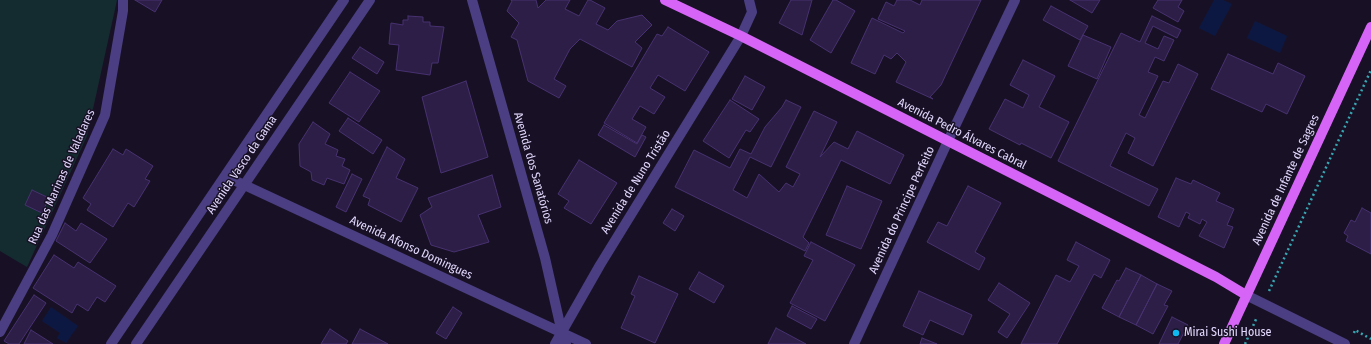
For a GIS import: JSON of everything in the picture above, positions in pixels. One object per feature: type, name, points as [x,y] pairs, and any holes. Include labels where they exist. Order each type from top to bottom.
[{"type":"main road","name":"Avenida Pedro Álvares Cabral","points":[[665,0],[741,36],[1216,277],[1246,296]]},
{"type":"main road","name":"Avenida de Infante de Sagres","points":[[1224,344],[1371,27]]},
{"type":"street","name":"Rua das Marinas de Valadares","points":[[0,332],[52,235],[105,115],[124,0]]},
{"type":"street","name":"Avenida Vasco da Gama","points":[[111,344],[344,0]]},
{"type":"street","name":"Avenida Vasco da Gama","points":[[136,344],[370,0]]},
{"type":"street","name":"Avenida dos Sanatórios","points":[[472,0],[544,258],[566,344]]},
{"type":"street","name":"Avenida de Nuno Tristão","points":[[555,344],[600,265],[741,36],[752,12],[749,0]]},
{"type":"street","name":"Avenida do Principe Perfeito","points":[[854,344],[1015,0]]},
{"type":"street","name":"Avenida Afonso Domingues","points":[[225,176],[586,344]]},
{"type":"street","points":[[1246,296],[1345,344]]},
{"type":"path","points":[[1245,344],[1371,70]]},
{"type":"green space","points":[[0,0],[117,0],[87,136],[27,267],[0,251]]},
{"type":"water","points":[[1214,0],[1223,0],[1232,4],[1215,36],[1199,28]]},
{"type":"water","points":[[1255,21],[1287,36],[1280,53],[1247,38]]},
{"type":"water","points":[[51,307],[78,326],[66,343],[57,338],[60,333],[42,321]]},
{"type":"building","points":[[135,0],[162,0],[155,12]]},
{"type":"building","points":[[511,0],[536,0],[538,8],[546,0],[570,0],[565,9],[579,16],[588,0],[590,0],[605,8],[596,24],[608,30],[617,21],[642,15],[652,25],[635,42],[642,48],[632,67],[580,39],[570,49],[554,79],[566,86],[559,98],[528,81],[517,40],[511,37],[519,23],[507,11],[512,1]]},
{"type":"building","points":[[791,0],[812,0],[802,35],[779,23]]},
{"type":"building","points":[[833,0],[836,0],[855,11],[831,53],[810,40]]},
{"type":"building","points":[[897,0],[910,0],[920,5],[922,0],[981,0],[941,85],[930,97],[933,99],[896,82],[906,62],[897,53],[891,59],[884,55],[875,74],[851,63],[872,18],[903,33],[905,31],[878,19],[886,2],[894,6]]},
{"type":"building","points":[[1070,0],[1100,0],[1092,13]]},
{"type":"building","points":[[1158,0],[1182,0],[1178,7],[1184,11],[1178,22],[1153,8]]},
{"type":"building","points":[[1051,6],[1088,26],[1080,40],[1043,20]]},
{"type":"building","points":[[408,16],[423,17],[423,22],[430,22],[430,26],[444,27],[438,63],[432,63],[430,75],[396,70],[399,45],[389,44],[391,23],[403,25],[403,20],[408,20]]},
{"type":"building","points":[[1152,16],[1181,30],[1177,38],[1153,26],[1145,43],[1158,49],[1164,36],[1174,40],[1164,61],[1155,57],[1148,72],[1158,76],[1139,115],[1145,118],[1163,81],[1169,83],[1178,64],[1198,74],[1153,166],[1128,153],[1135,138],[1126,133],[1110,166],[1158,189],[1149,206],[1058,161],[1121,33],[1140,42]]},
{"type":"building","points":[[668,27],[709,52],[685,91],[658,75],[650,88],[665,97],[654,114],[640,106],[632,119],[646,127],[637,143],[604,123],[657,34],[662,36]]},
{"type":"building","points":[[1083,35],[1111,47],[1097,79],[1068,66]]},
{"type":"building","points":[[360,47],[384,62],[377,74],[352,58]]},
{"type":"building","points":[[1228,54],[1273,74],[1278,63],[1305,76],[1287,114],[1266,104],[1262,112],[1211,89]]},
{"type":"building","points":[[1023,60],[1055,76],[1039,107],[1069,122],[1051,158],[1021,143],[1020,145],[989,129],[1005,99],[1023,108],[1029,95],[1010,85]]},
{"type":"building","points":[[350,72],[380,91],[359,122],[329,103]]},
{"type":"building","points":[[745,76],[765,87],[752,110],[732,99]]},
{"type":"building","points":[[466,81],[488,157],[441,173],[422,97]]},
{"type":"building","points":[[730,100],[759,119],[750,132],[746,130],[729,158],[703,141]]},
{"type":"building","points":[[786,100],[801,107],[771,167],[750,157],[733,190],[747,198],[759,174],[779,192],[786,183],[793,187],[800,174],[786,167],[814,111],[837,122],[820,157],[834,142],[848,149],[857,131],[904,155],[890,184],[841,160],[803,237],[809,243],[805,251],[675,187],[694,150],[730,168],[740,149],[751,154],[765,127]]},
{"type":"building","points":[[348,118],[382,140],[373,154],[339,131]]},
{"type":"building","points":[[313,122],[330,134],[325,144],[338,150],[336,156],[345,159],[342,166],[350,170],[344,184],[327,178],[324,185],[312,180],[311,172],[300,166],[299,144]]},
{"type":"building","points":[[604,125],[637,144],[642,135],[646,137],[635,157],[598,135]]},
{"type":"building","points":[[387,147],[405,159],[396,178],[418,188],[401,222],[368,205],[370,199],[363,196]]},
{"type":"building","points":[[113,149],[123,155],[126,149],[153,166],[145,179],[150,181],[134,207],[128,203],[113,227],[87,210],[91,204],[83,198]]},
{"type":"building","points":[[579,160],[617,183],[591,224],[564,208],[569,201],[558,194]]},
{"type":"building","points":[[352,174],[362,179],[346,212],[336,207]]},
{"type":"building","points":[[492,175],[501,207],[478,215],[489,242],[454,252],[431,245],[420,215],[432,207],[428,198]]},
{"type":"building","points":[[1176,178],[1191,184],[1193,180],[1220,193],[1216,201],[1234,209],[1227,225],[1233,227],[1224,248],[1199,236],[1207,222],[1202,219],[1200,224],[1188,218],[1190,214],[1186,212],[1179,227],[1158,217]]},
{"type":"building","points":[[847,186],[882,201],[861,249],[826,235]]},
{"type":"building","points":[[968,186],[1001,203],[975,252],[985,258],[979,270],[927,242],[938,222],[947,226]]},
{"type":"building","points":[[32,190],[49,198],[42,213],[25,205]]},
{"type":"building","points":[[1362,208],[1371,213],[1371,254],[1346,241],[1348,236],[1344,233],[1351,220],[1355,222]]},
{"type":"building","points":[[672,209],[684,216],[675,231],[663,223]]},
{"type":"building","points":[[65,223],[76,231],[81,223],[107,239],[90,263],[56,241]]},
{"type":"building","points":[[811,242],[855,265],[825,321],[790,303],[813,260],[804,256]]},
{"type":"building","points":[[1076,242],[1110,260],[1101,278],[1094,274],[1057,344],[1021,344],[1056,275],[1070,282],[1079,266],[1067,260]]},
{"type":"building","points":[[54,255],[74,268],[78,262],[116,286],[105,302],[97,297],[88,311],[77,304],[72,313],[33,288]]},
{"type":"building","points":[[1126,268],[1141,275],[1119,317],[1102,308],[1117,280],[1119,281]]},
{"type":"building","points":[[699,272],[724,286],[714,303],[689,289]]},
{"type":"building","points":[[1141,275],[1157,284],[1136,325],[1119,317]]},
{"type":"building","points":[[639,276],[678,294],[655,343],[621,328],[635,296],[631,294]]},
{"type":"building","points":[[999,283],[1030,303],[1007,338],[998,332],[1010,314],[988,300]]},
{"type":"building","points":[[1157,284],[1172,291],[1164,305],[1168,306],[1153,334],[1136,325]]},
{"type":"building","points":[[919,291],[972,315],[963,335],[930,320],[923,335],[903,326]]},
{"type":"building","points":[[34,295],[46,303],[19,344],[9,344],[4,341]]},
{"type":"building","points":[[792,306],[817,319],[811,329],[787,316]]},
{"type":"building","points":[[453,307],[462,313],[446,339],[436,333]]},
{"type":"building","points":[[1172,317],[1188,325],[1178,344],[1159,344]]},
{"type":"building","points":[[776,328],[806,344],[768,344]]},
{"type":"building","points":[[330,329],[348,341],[346,344],[321,344]]},
{"type":"building","points":[[360,329],[388,344],[352,344]]},
{"type":"building","points":[[31,330],[53,344],[24,344]]},
{"type":"building","points":[[922,338],[937,344],[920,344]]},
{"type":"place","name":"Mirai Sushi House","points":[[1176,333]]}]
